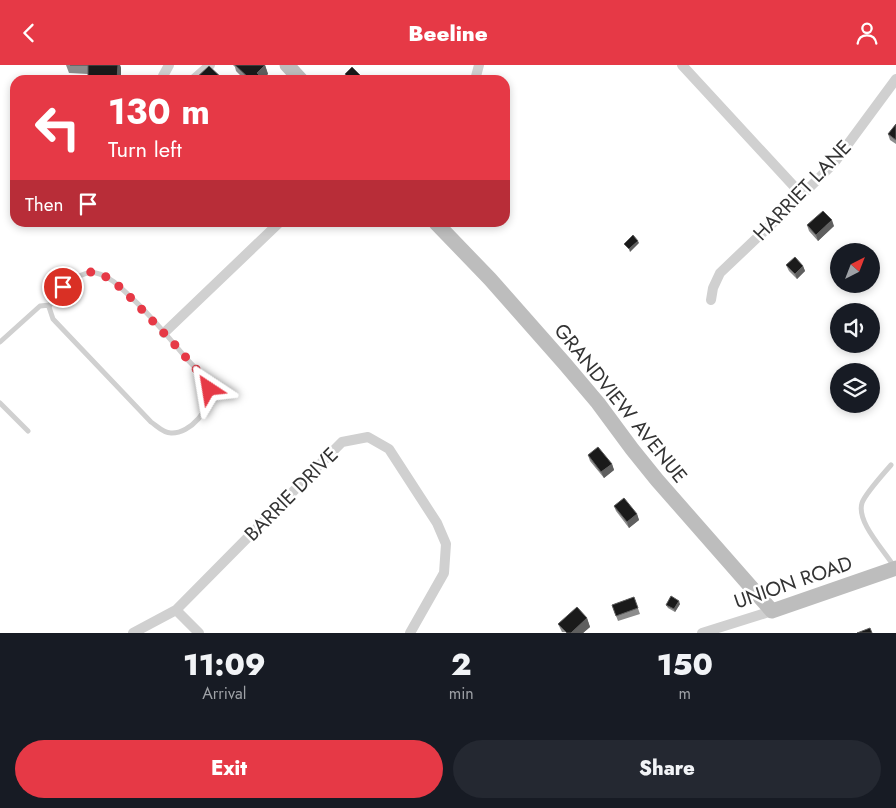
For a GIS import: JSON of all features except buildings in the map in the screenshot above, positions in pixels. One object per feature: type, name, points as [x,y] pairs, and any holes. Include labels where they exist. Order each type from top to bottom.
[{"type":"street","points":[[199,75],[210,65]]},
{"type":"street","points":[[287,65],[296,75]]},
{"type":"street","points":[[682,65],[802,195]]},
{"type":"street","name":"HARRIET LANE","points":[[711,300],[713,288],[720,273],[834,163],[896,79]]},
{"type":"street","points":[[164,333],[275,227]]},
{"type":"street","name":"GRANDVIEW AVENUE","points":[[440,227],[490,279],[565,363],[657,480],[772,611]]},
{"type":"street","name":"BARRIE DRIVE","points":[[133,633],[176,610],[342,442],[368,437],[389,449],[437,523],[446,544],[444,573],[410,633]]},
{"type":"street","name":"UNION ROAD","points":[[702,633],[896,568]]},
{"type":"street","points":[[176,610],[199,633]]},
{"type":"lane","points":[[82,273],[100,273],[121,288],[203,377],[209,389],[204,413],[194,423],[181,431],[170,433],[161,430],[151,422],[53,319],[50,305],[53,297],[63,287],[82,273]]},
{"type":"lane","points":[[0,341],[40,306],[50,305]]},
{"type":"lane","points":[[0,403],[28,431]]},
{"type":"lane","points":[[891,465],[866,495],[862,502],[861,510],[865,526],[896,568]]},
{"type":"route","points":[[63,287],[82,273],[100,273],[111,280],[133,300],[176,346],[203,377],[209,389]]}]
